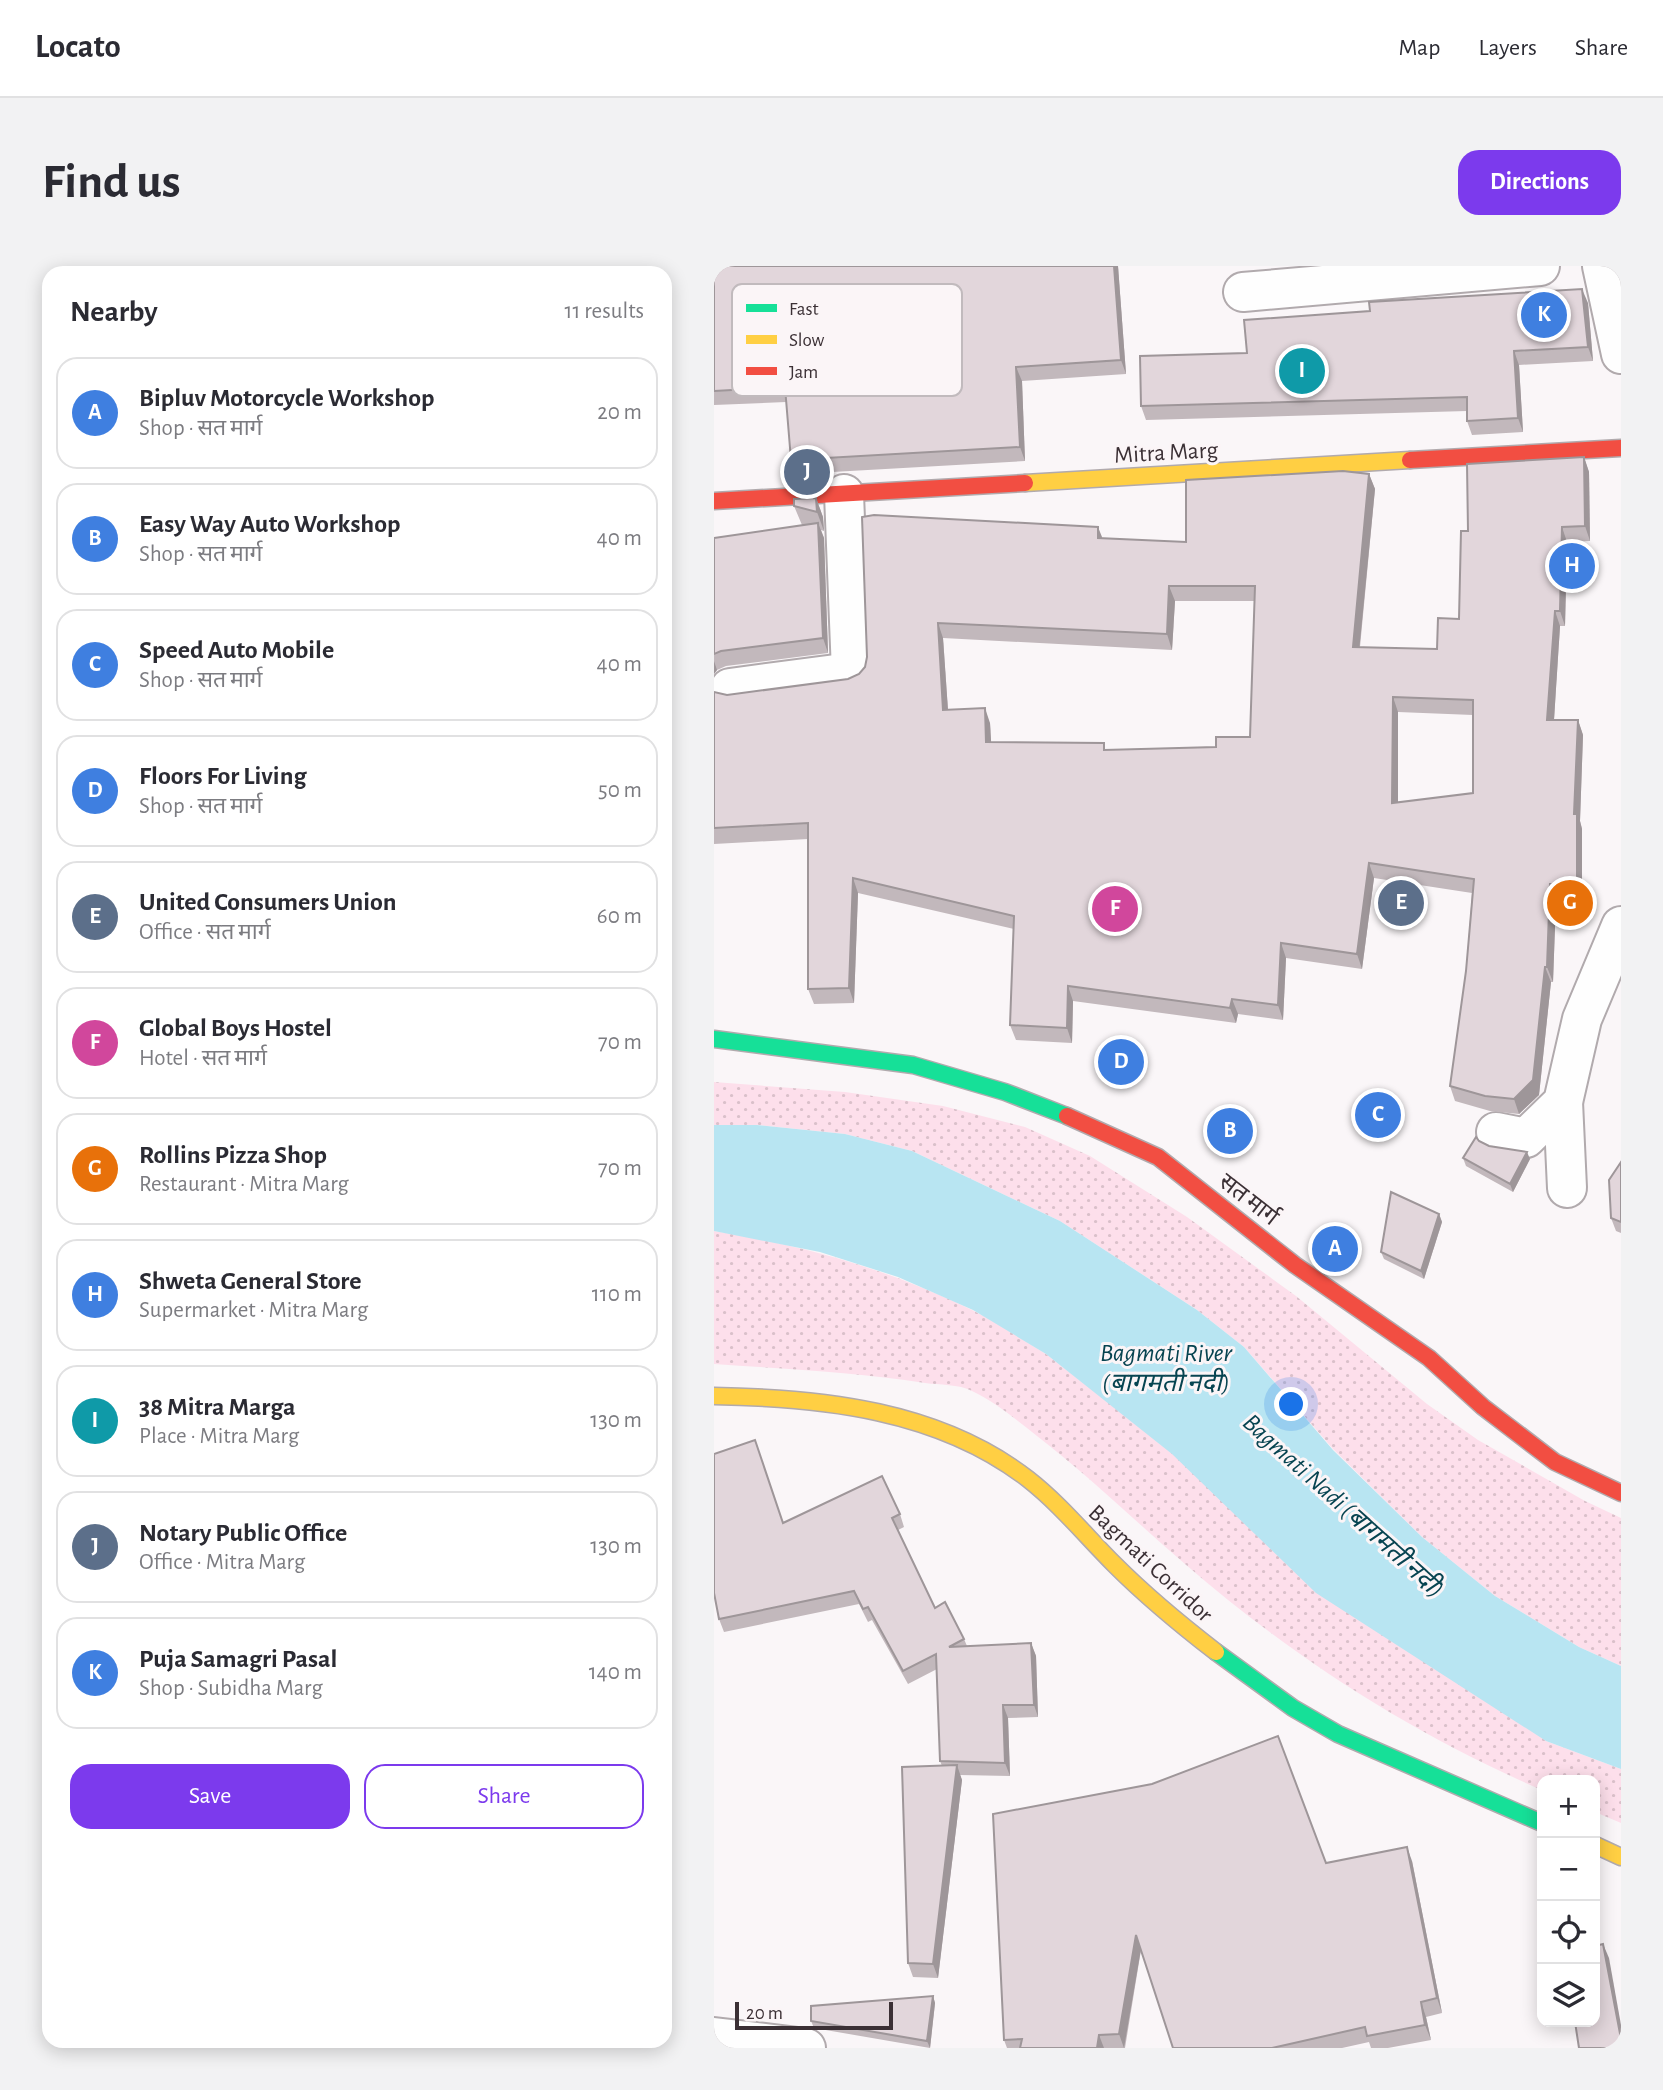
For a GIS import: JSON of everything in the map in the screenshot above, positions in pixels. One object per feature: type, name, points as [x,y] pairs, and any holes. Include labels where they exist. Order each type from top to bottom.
[{"type":"main road","name":"Mitra Marg","points":[[714,501],[1621,448]]},
{"type":"main road","name":"सत मार्ग","points":[[714,1039],[913,1065],[1005,1092],[1080,1121],[1158,1157],[1295,1265],[1429,1358],[1483,1408],[1555,1462],[1621,1493]]},
{"type":"main road","name":"Bagmati Corridor","points":[[714,1396],[794,1397],[848,1405],[901,1417],[954,1437],[1002,1462],[1025,1478],[1046,1495],[1130,1580],[1211,1648],[1294,1708],[1344,1738],[1537,1821]]},
{"type":"main road","points":[[1600,1847],[1621,1857]]},
{"type":"street","points":[[1243,292],[1540,266]]},
{"type":"street","points":[[1602,266],[1621,354]]},
{"type":"street","points":[[730,688],[851,672],[844,494]]},
{"type":"street","points":[[1567,1188],[1563,1102],[1582,1019],[1621,926]]},
{"type":"street","points":[[1496,1132],[1526,1138],[1563,1102]]},
{"type":"street","points":[[714,2037],[806,2048]]},
{"type":"shaded area","points":[[714,1082],[845,1092],[943,1106],[1025,1127],[1090,1156],[1187,1217],[1296,1296],[1427,1404],[1478,1440],[1585,1501],[1621,1518],[1621,1666],[1579,1647],[1495,1596],[1422,1537],[1333,1449],[1244,1347],[1197,1310],[1060,1221],[912,1151],[845,1134],[757,1125],[714,1125]]},
{"type":"shaded area","points":[[714,1231],[813,1252],[878,1271],[981,1315],[1046,1354],[1546,1741],[1621,1769],[1621,1823],[1600,1814],[1600,1775],[1537,1775],[1537,1788],[1447,1744],[1355,1691],[1225,1598],[1056,1451],[1006,1412],[972,1391],[955,1386],[872,1376],[714,1364]]},
{"type":"water","name":"Bagmati River (बागमती नदी)","points":[[714,1125],[757,1125],[845,1134],[912,1151],[1060,1221],[1197,1310],[1244,1347],[1333,1450],[1422,1537],[1495,1596],[1579,1647],[1621,1666],[1621,1769],[1546,1741],[1316,1593],[1172,1454],[1046,1354],[973,1310],[898,1277],[820,1252],[714,1231]]},
{"type":"building","points":[[714,266],[1114,266],[1121,360],[1016,367],[1020,447],[791,460],[786,396],[962,396],[962,284],[732,284],[732,390],[714,391]]},
{"type":"building","points":[[1582,289],[1588,347],[1514,351],[1518,418],[1467,421],[1467,397],[1141,406],[1140,356],[1247,353],[1244,320],[1370,311],[1369,302]]},
{"type":"building","points":[[1584,457],[1585,526],[1562,527],[1560,611],[1555,611],[1547,720],[1578,720],[1574,814],[1577,814],[1577,884],[1550,884],[1547,967],[1533,1080],[1514,1099],[1485,1096],[1450,1086],[1466,971],[1474,879],[1369,863],[1357,954],[1281,943],[1278,1005],[1232,999],[1230,1008],[1068,986],[1067,1028],[1010,1025],[1014,916],[853,878],[849,988],[808,989],[808,823],[714,828],[714,692],[727,695],[848,679],[859,674],[865,667],[867,657],[862,517],[874,515],[1098,527],[1098,538],[1186,542],[1186,480],[1343,471],[1369,474],[1353,647],[1437,649],[1438,618],[1459,619],[1461,531],[1468,531],[1467,464]],"holes":[[[1169,586],[1255,586],[1250,737],[1216,737],[1216,747],[1104,750],[1104,743],[986,742],[985,708],[943,710],[938,623],[1167,634]],[[1393,697],[1473,700],[1473,793],[1392,803]]]},
{"type":"building","points":[[816,498],[817,512],[794,506],[794,499]]},
{"type":"building","points":[[818,523],[823,638],[714,654],[714,538]]},
{"type":"building","points":[[1476,1137],[1489,1146],[1527,1152],[1510,1184],[1463,1158]]},
{"type":"building","points":[[1621,1162],[1621,1222],[1611,1218],[1609,1180]]},
{"type":"building","points":[[1391,1192],[1439,1214],[1421,1271],[1381,1252]]},
{"type":"building","points":[[755,1440],[783,1523],[882,1476],[900,1514],[892,1518],[935,1608],[945,1602],[964,1639],[949,1647],[1031,1643],[1034,1705],[1003,1705],[1005,1763],[940,1761],[936,1654],[903,1671],[868,1607],[863,1609],[854,1591],[719,1619],[714,1593],[714,1454]]},
{"type":"building","points":[[1278,1736],[1326,1863],[1407,1847],[1437,1998],[1421,2002],[1425,2025],[1367,2036],[1365,2027],[1272,2048],[1173,2048],[1136,1935],[1119,2034],[1099,2035],[1097,2048],[1020,2048],[1022,2039],[1004,2040],[993,1814],[1152,1784]]},
{"type":"building","points":[[957,1765],[933,1964],[908,1963],[902,1767]]},
{"type":"building","points":[[1603,1944],[1621,2048],[1579,2048],[1576,2027],[1600,2027],[1600,1945]]},
{"type":"building","points":[[933,1996],[927,2041],[811,2021],[811,2006]]},
{"type":"traffic: fast","points":[[714,1039],[913,1065],[1005,1092],[1067,1116]]},
{"type":"traffic: fast","points":[[1216,1652],[1293,1708],[1338,1734],[1537,1821]]},
{"type":"traffic: slow","points":[[1025,483],[1410,460]]},
{"type":"traffic: slow","points":[[714,1396],[838,1405],[879,1412],[957,1437],[1028,1479],[1139,1588],[1216,1652]]},
{"type":"traffic: slow","points":[[1600,1847],[1621,1857]]},
{"type":"traffic: jam","points":[[1410,460],[1621,448]]},
{"type":"traffic: jam","points":[[714,501],[1025,483]]},
{"type":"traffic: jam","points":[[1067,1116],[1158,1157],[1295,1265],[1429,1358],[1483,1407],[1555,1462],[1621,1493]]},
{"type":"place","name":"Puja Samagri Pasal","points":[[1544,315]]},
{"type":"place","name":"38 Mitra Marga","points":[[1302,371]]},
{"type":"place","name":"Notary Public Office","points":[[807,472]]},
{"type":"place","name":"Shweta General Store","points":[[1572,566]]},
{"type":"place","name":"United Consumers Union","points":[[1401,903]]},
{"type":"place","name":"Rollins Pizza Shop","points":[[1570,903]]},
{"type":"place","name":"Global Boys Hostel","points":[[1115,909]]},
{"type":"place","name":"Floors For Living","points":[[1121,1062]]},
{"type":"place","name":"Speed Auto Mobile","points":[[1378,1115]]},
{"type":"place","name":"Easy Way Auto Workshop","points":[[1230,1131]]},
{"type":"place","name":"Bipluv Motorcycle Workshop","points":[[1335,1249]]},
{"type":"water label","name":"Bagmati Nadi (बागमती नदी)","points":[[1344,1505]]}]
